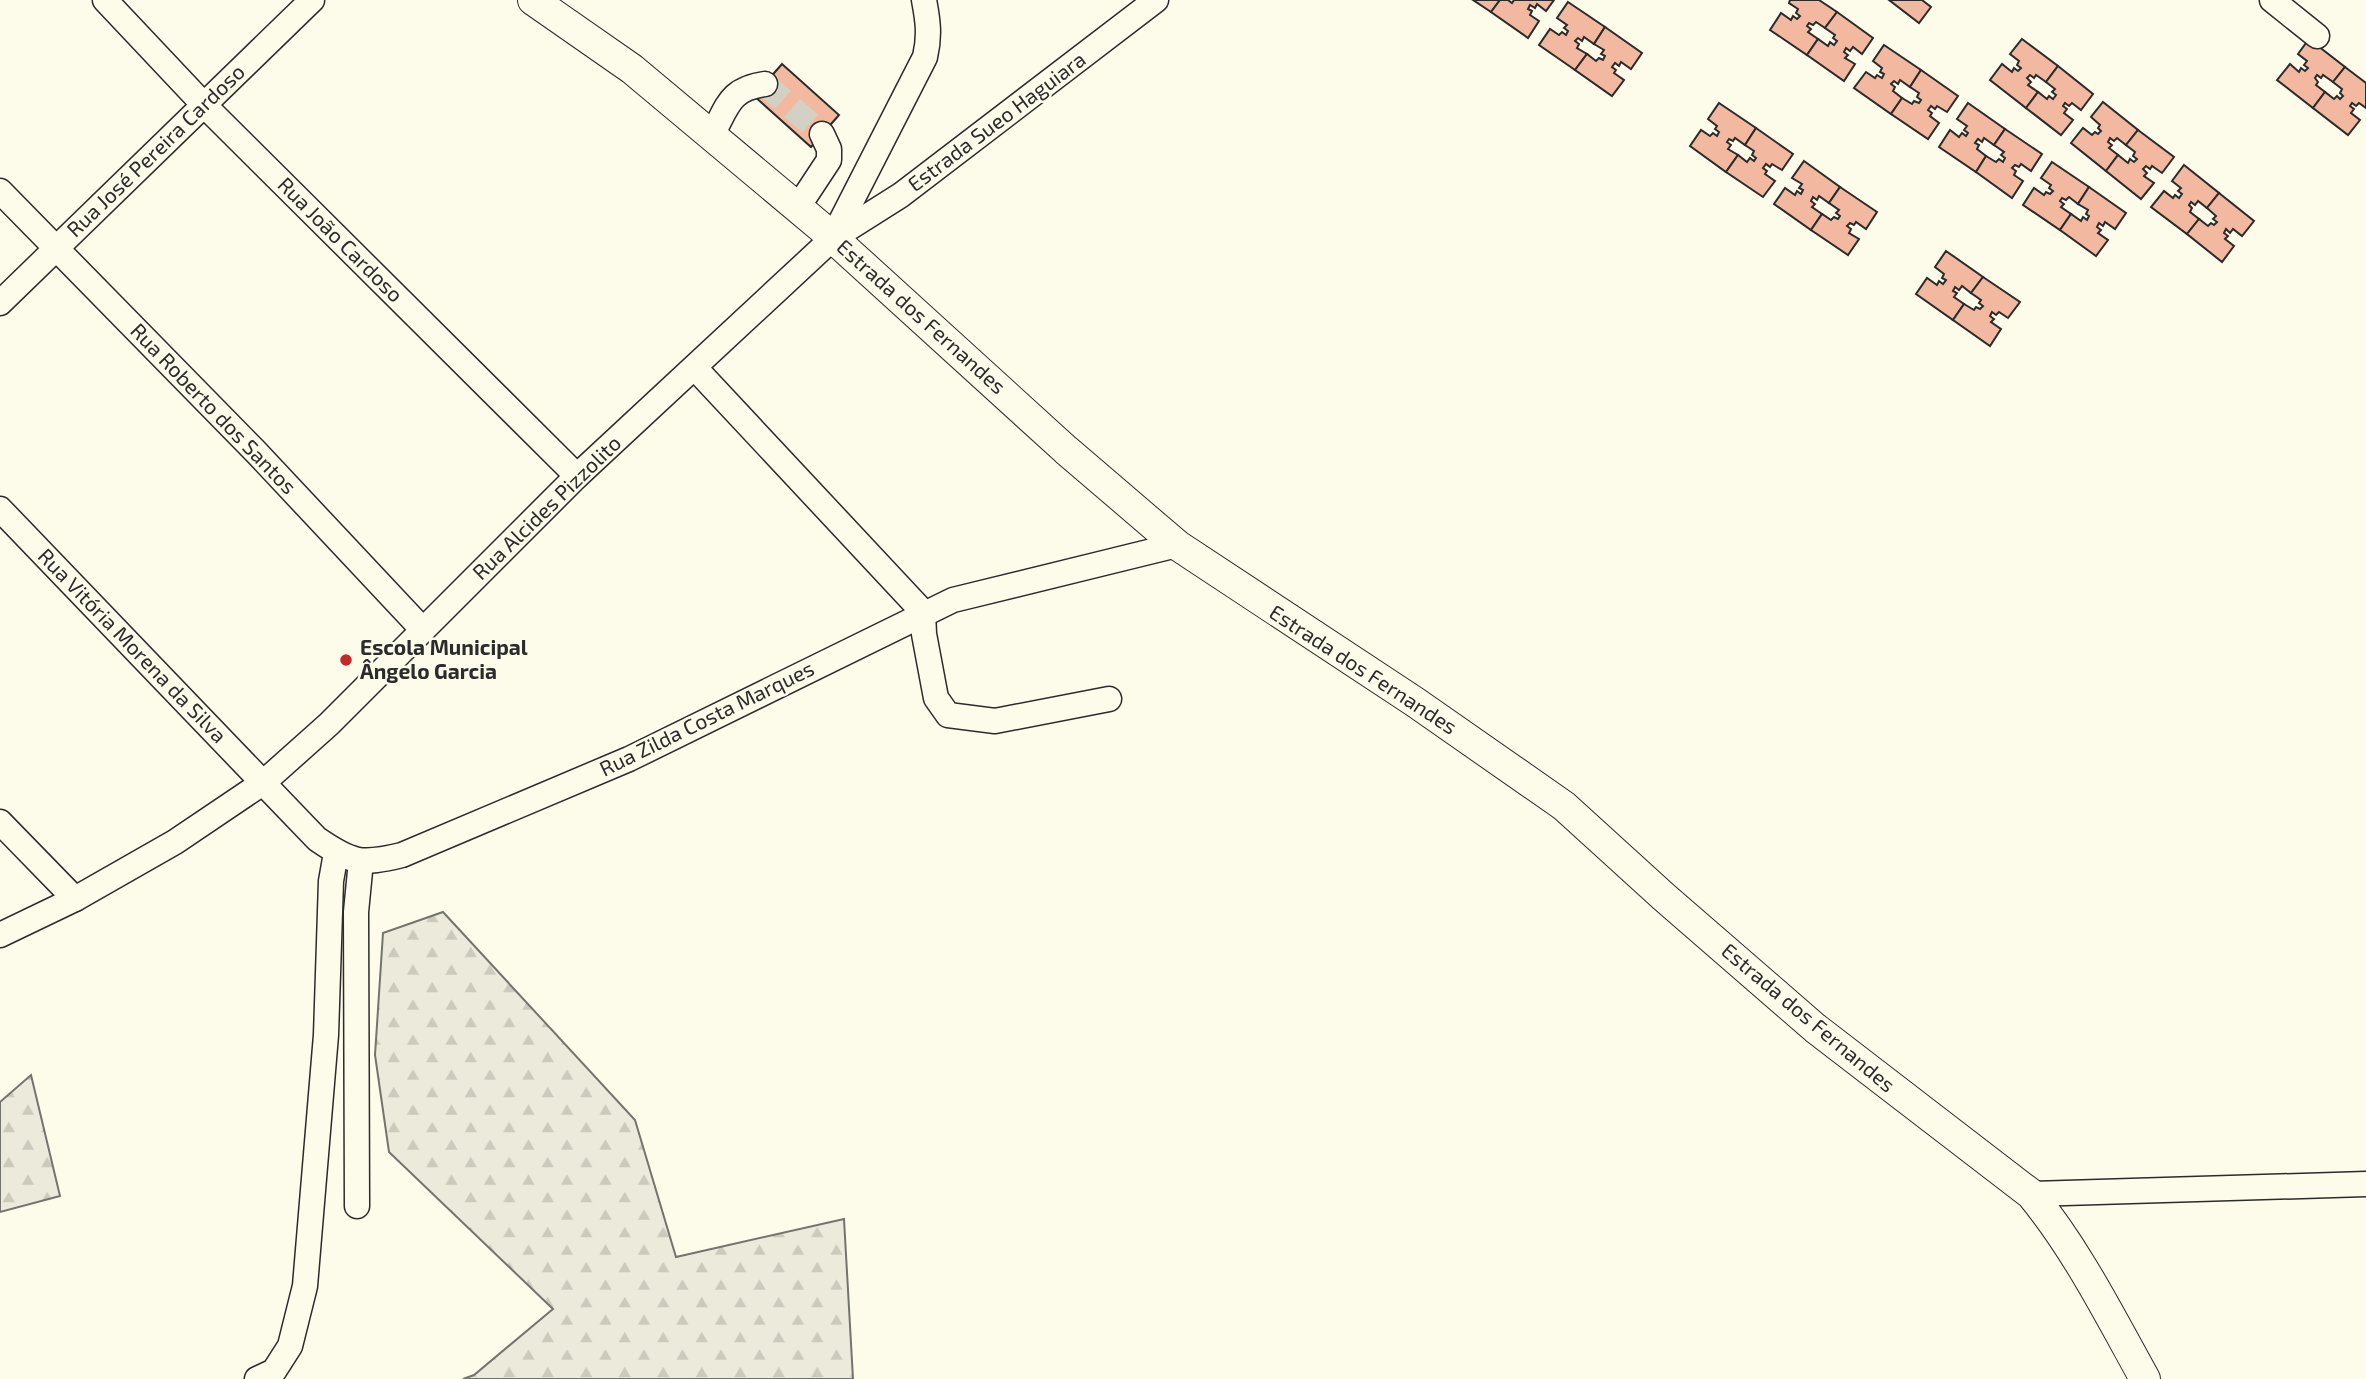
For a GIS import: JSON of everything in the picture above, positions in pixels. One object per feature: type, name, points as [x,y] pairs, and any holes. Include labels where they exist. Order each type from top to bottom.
[{"type":"main road","name":"Estrada dos Fernandes","points":[[533,0],[632,69],[798,207],[1066,450],[1177,545],[1415,702],[1564,806],[1815,1028],[2031,1194],[2053,1221],[2086,1273],[2145,1379]]},
{"type":"street","name":"Rua João Cardoso","points":[[105,0],[204,105],[577,476]]},
{"type":"street","name":"Rua José Pereira Cardoso","points":[[0,303],[312,0]]},
{"type":"street","points":[[833,238],[925,57],[930,40],[924,0]]},
{"type":"street","name":"Estrada Sueo Haguiara","points":[[833,238],[901,195],[1156,0]]},
{"type":"street","points":[[2272,0],[2317,36]]},
{"type":"street","points":[[712,135],[735,93],[750,86],[765,84]]},
{"type":"street","points":[[798,207],[830,160],[829,149],[822,134]]},
{"type":"street","name":"Rua Roberto dos Santos","points":[[0,191],[256,452],[423,630]]},
{"type":"street","name":"Rua Alcides Pizzolito","points":[[0,935],[75,899],[175,842],[264,782],[329,724],[577,476],[833,238]]},
{"type":"street","points":[[695,368],[923,612],[924,634],[936,698],[948,715],[995,721],[1110,699]]},
{"type":"street","name":"Rua Vitória Morena da Silva","points":[[0,509],[264,782]]},
{"type":"street","name":"Rua Zilda Costa Marques","points":[[264,782],[317,839],[348,859],[377,861],[402,855],[629,759],[923,612],[953,600],[1177,545]]},
{"type":"street","points":[[0,822],[75,899]]},
{"type":"street","points":[[257,1379],[274,1371],[290,1346],[305,1286],[326,1035],[331,881],[336,852]]},
{"type":"street","points":[[357,1206],[356,912],[361,861]]},
{"type":"street","points":[[2031,1194],[2366,1184]]},
{"type":"green space","points":[[443,912],[635,1120],[676,1257],[844,1219],[853,1379],[463,1379],[474,1375],[553,1309],[389,1152],[375,1055],[383,933]]},
{"type":"green space","points":[[31,1075],[60,1196],[0,1212],[0,1102]]},
{"type":"building","points":[[1473,0],[1500,0],[1491,12]]},
{"type":"building","points":[[1500,0],[1512,3],[1514,0],[1554,0],[1546,11],[1537,4],[1535,8],[1530,5],[1530,15],[1539,21],[1528,38],[1491,12]]},
{"type":"building","points":[[1790,0],[1819,0],[1837,12],[1825,28],[1816,22],[1813,25],[1809,23],[1807,26],[1811,29],[1808,32],[1818,39],[1807,55],[1770,30],[1781,13],[1791,20],[1793,16],[1797,19],[1800,16],[1796,13],[1798,9],[1789,3]]},
{"type":"building","points":[[1889,0],[1922,0],[1931,7],[1919,23]]},
{"type":"building","points":[[1568,2],[1605,27],[1594,44],[1584,37],[1582,41],[1578,38],[1575,41],[1579,44],[1577,48],[1587,54],[1575,70],[1539,45],[1550,29],[1559,35],[1562,32],[1566,35],[1568,31],[1564,28],[1567,25],[1557,18]]},
{"type":"building","points":[[1837,12],[1873,38],[1862,54],[1853,47],[1850,51],[1846,48],[1844,52],[1848,55],[1845,58],[1855,64],[1844,81],[1807,55],[1818,39],[1828,46],[1830,42],[1834,45],[1837,41],[1833,38],[1835,35],[1825,28]]},
{"type":"building","points":[[1605,27],[1642,53],[1631,69],[1621,62],[1619,66],[1615,63],[1612,67],[1616,70],[1614,73],[1624,80],[1612,96],[1575,70],[1587,54],[1596,61],[1599,58],[1603,60],[1605,56],[1601,54],[1604,50],[1594,44]]},
{"type":"building","points":[[2022,39],[2058,66],[2046,82],[2036,75],[2034,78],[2030,75],[2027,78],[2031,82],[2028,85],[2038,92],[2026,108],[1990,80],[2002,64],[2012,72],[2014,68],[2018,71],[2021,68],[2017,65],[2019,61],[2010,54]]},
{"type":"building","points":[[2309,39],[2345,67],[2333,82],[2323,75],[2321,78],[2317,75],[2316,85],[2325,92],[2313,108],[2277,80],[2290,64],[2299,72],[2301,68],[2305,71],[2308,68],[2304,65],[2307,61],[2298,54]]},
{"type":"building","points":[[1884,45],[1921,70],[1910,87],[1900,80],[1898,84],[1894,81],[1891,84],[1895,87],[1893,91],[1902,98],[1891,114],[1854,88],[1866,72],[1875,78],[1877,75],[1882,78],[1882,68],[1873,61]]},
{"type":"building","points":[[782,64],[839,115],[811,147],[754,96]]},
{"type":"building","points":[[2058,66],[2093,94],[2081,110],[2072,103],[2069,106],[2065,103],[2063,106],[2067,109],[2064,113],[2073,120],[2061,135],[2026,108],[2038,92],[2047,99],[2049,96],[2053,99],[2056,95],[2052,92],[2055,89],[2046,82]]},
{"type":"building","points":[[2345,67],[2366,83],[2366,108],[2359,103],[2356,106],[2352,103],[2350,106],[2354,109],[2351,113],[2360,120],[2348,135],[2313,108],[2325,92],[2334,99],[2343,96],[2340,93],[2342,89],[2333,82]]},
{"type":"building","points":[[1921,70],[1958,96],[1947,112],[1937,106],[1935,109],[1931,106],[1928,110],[1932,113],[1930,116],[1939,123],[1928,139],[1891,114],[1902,98],[1912,104],[1914,101],[1919,103],[1919,93],[1910,87]]},
{"type":"building","points":[[2103,102],[2138,130],[2126,145],[2117,138],[2114,141],[2110,138],[2108,142],[2112,145],[2109,148],[2118,155],[2106,171],[2071,143],[2083,128],[2092,135],[2101,131],[2098,128],[2100,125],[2091,117]]},
{"type":"building","points":[[1719,103],[1756,128],[1745,145],[1735,138],[1733,141],[1729,139],[1727,142],[1731,145],[1728,149],[1738,155],[1726,172],[1690,146],[1701,130],[1710,136],[1713,133],[1717,136],[1717,126],[1708,119]]},
{"type":"building","points":[[1968,103],[2005,129],[1994,145],[1984,138],[1982,142],[1978,139],[1975,143],[1979,145],[1977,149],[1986,156],[1976,172],[1939,147],[1950,130],[1959,137],[1962,133],[1966,136],[1968,133],[1964,130],[1967,126],[1957,119]]},
{"type":"building","points":[[1756,128],[1793,154],[1782,170],[1772,164],[1770,167],[1766,164],[1763,168],[1767,171],[1765,174],[1775,181],[1763,197],[1726,172],[1738,155],[1747,162],[1750,158],[1754,161],[1754,151],[1745,145]]},
{"type":"building","points":[[2005,129],[2042,154],[2031,171],[2021,164],[2012,168],[2016,171],[2014,175],[2023,181],[2012,198],[1976,172],[1986,156],[1996,162],[1999,159],[2003,162],[2005,158],[2001,155],[2004,152],[1994,145]]},
{"type":"building","points":[[2138,130],[2174,157],[2162,173],[2152,166],[2150,169],[2146,166],[2143,169],[2147,173],[2144,176],[2154,183],[2141,199],[2106,171],[2118,155],[2128,163],[2130,159],[2134,162],[2137,159],[2133,156],[2135,152],[2126,145]]},
{"type":"building","points":[[1804,161],[1840,187],[1829,203],[1819,196],[1817,200],[1813,197],[1811,201],[1815,204],[1812,207],[1822,214],[1811,230],[1774,204],[1785,188],[1795,195],[1797,191],[1801,194],[1803,190],[1799,188],[1802,184],[1792,178]]},
{"type":"building","points":[[2052,162],[2089,187],[2078,204],[2069,197],[2066,200],[2062,198],[2060,201],[2064,204],[2061,207],[2071,214],[2060,230],[2023,205],[2034,188],[2044,195],[2053,191],[2049,188],[2051,185],[2041,178]]},
{"type":"building","points":[[2184,165],[2219,193],[2207,208],[2198,201],[2195,205],[2191,202],[2190,212],[2199,219],[2187,234],[2151,207],[2164,191],[2173,198],[2175,195],[2179,198],[2182,194],[2178,191],[2181,188],[2172,181]]},
{"type":"building","points":[[1840,187],[1877,212],[1866,229],[1856,222],[1847,226],[1851,229],[1849,233],[1859,239],[1848,255],[1811,230],[1822,214],[1831,220],[1834,217],[1838,219],[1840,216],[1836,213],[1839,210],[1829,203]]},
{"type":"building","points":[[2089,187],[2126,213],[2115,229],[2105,222],[2103,226],[2099,223],[2097,227],[2101,230],[2098,233],[2108,240],[2096,256],[2060,230],[2071,214],[2081,221],[2083,217],[2087,220],[2088,210],[2078,204]]},
{"type":"building","points":[[2219,193],[2254,221],[2242,236],[2233,229],[2230,233],[2226,229],[2224,233],[2228,236],[2225,239],[2234,246],[2222,262],[2187,234],[2199,219],[2208,226],[2217,222],[2213,219],[2216,216],[2207,208]]},
{"type":"building","points":[[1946,251],[1983,277],[1971,293],[1962,286],[1959,290],[1955,287],[1953,291],[1957,293],[1954,297],[1964,304],[1953,320],[1916,294],[1927,278],[1937,285],[1939,281],[1943,284],[1946,280],[1942,278],[1944,274],[1935,267]]},
{"type":"building","points":[[1983,277],[2020,302],[2008,318],[1999,312],[1996,315],[1992,312],[1990,316],[1994,319],[1991,322],[2001,329],[1990,346],[1953,320],[1964,304],[1974,310],[1983,306],[1979,303],[1981,300],[1971,293]]},
{"type":"tunnel","points":[[765,84],[822,134]]},
{"type":"place","name":"Escola Municipal Ângelo Garcia","points":[[346,660]]}]
